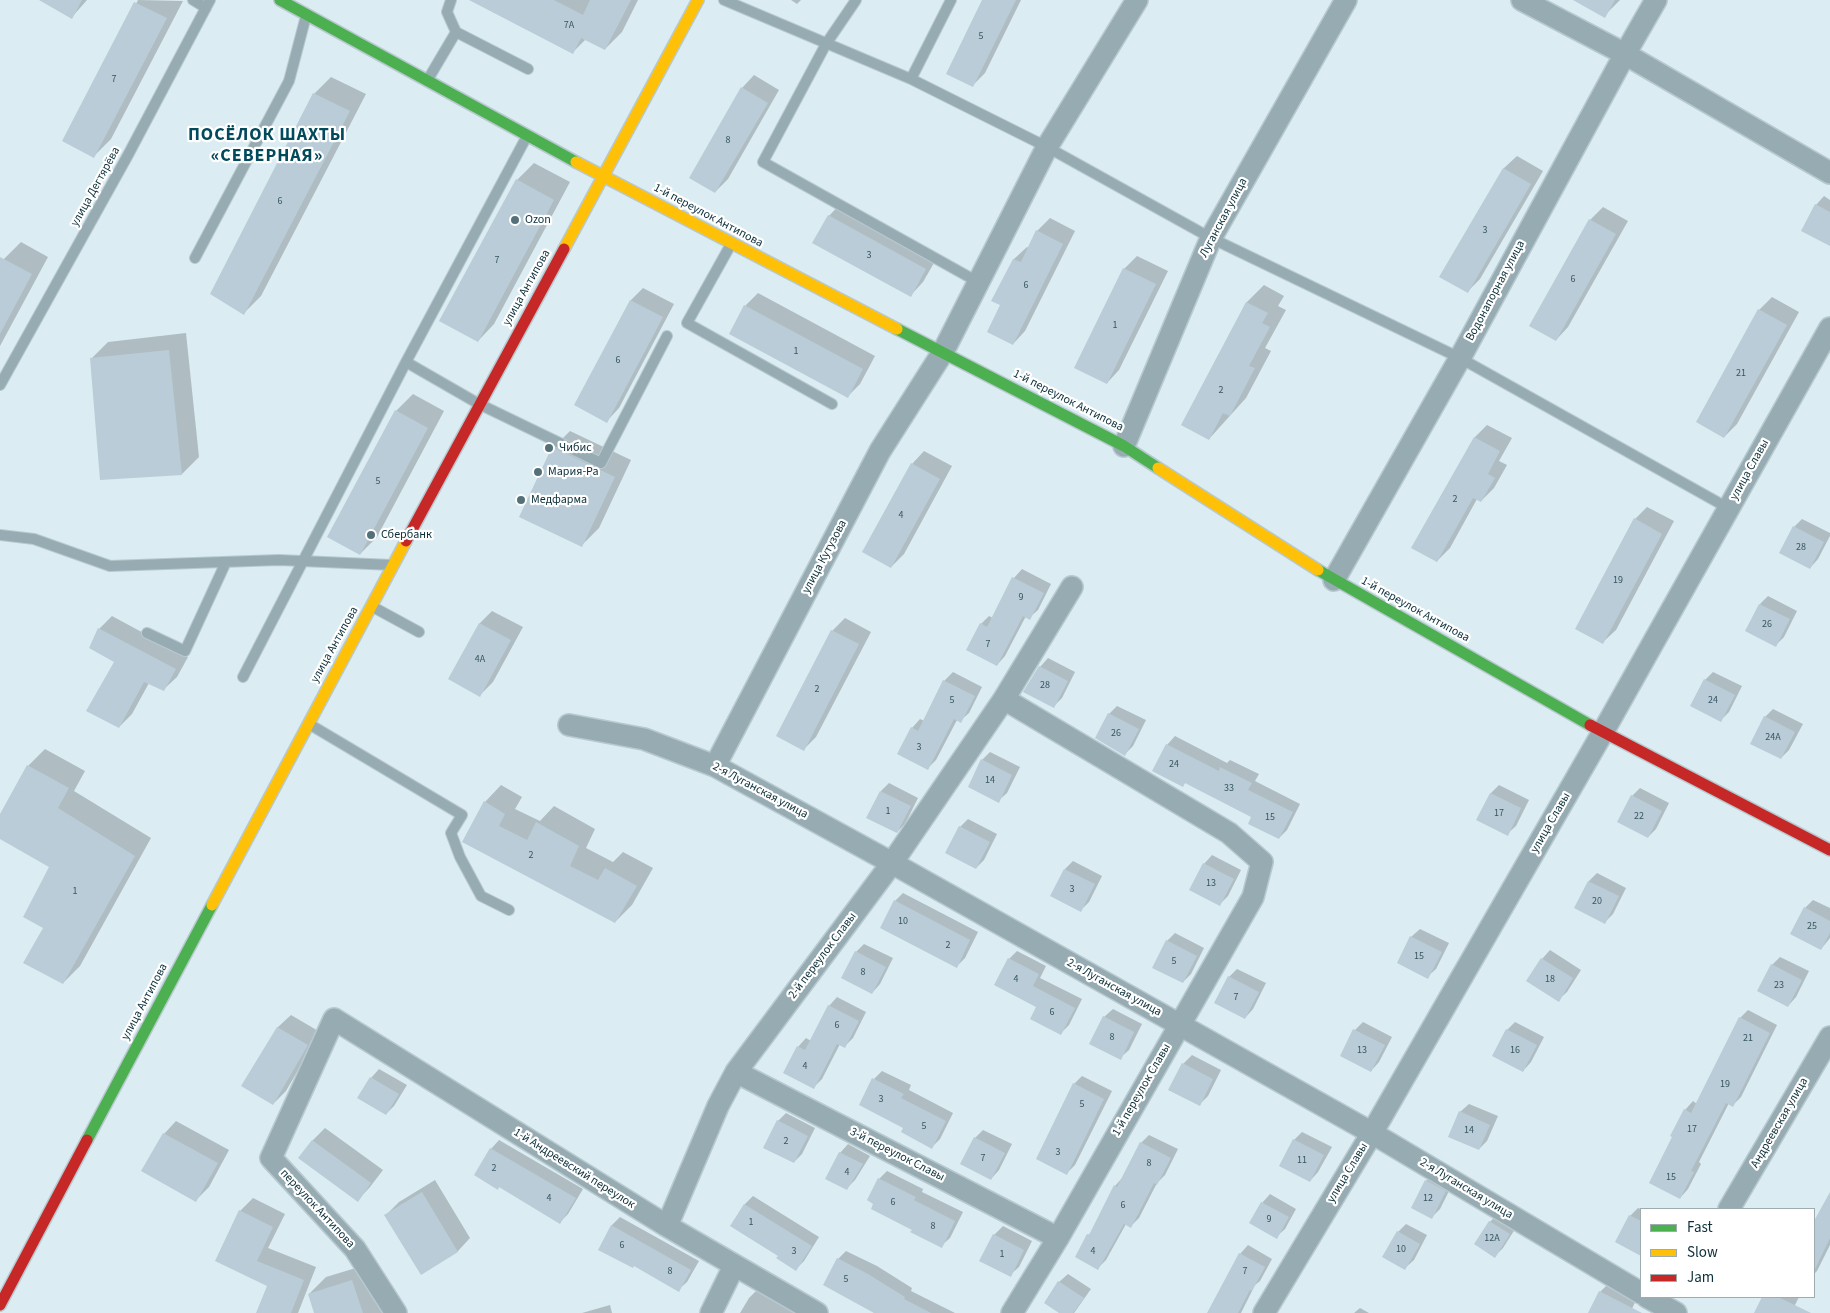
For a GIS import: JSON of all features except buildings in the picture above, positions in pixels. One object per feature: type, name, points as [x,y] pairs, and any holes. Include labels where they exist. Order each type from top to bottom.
[{"type":"main road","name":"1-й переулок Антипова","points":[[280,0],[730,244],[944,352],[1124,446],[1334,580],[1603,732],[1830,850]]},
{"type":"main road","name":"улица Антипова","points":[[0,1305],[308,723],[395,565],[479,404],[604,177],[698,0]]},
{"type":"street","name":"улица Кутузова","points":[[715,766],[880,451],[944,352],[1047,148],[1137,0]]},
{"type":"street","name":"Луганская улица","points":[[1124,446],[1211,238],[1346,0]]},
{"type":"street","points":[[1522,0],[1548,6],[1624,54],[1830,173]]},
{"type":"street","name":"Водонапорная улица","points":[[1334,580],[1460,358],[1624,54],[1656,0]]},
{"type":"street","name":"улица Славы","points":[[1264,1313],[1372,1133],[1603,732],[1830,328]]},
{"type":"street","name":"2-й переулок Славы","points":[[667,1226],[718,1106],[736,1072],[892,862],[1004,699],[1072,587]]},
{"type":"street","name":"1-й переулок Славы","points":[[1004,699],[1230,834],[1262,862],[1253,897],[1058,1238],[1012,1313]]},
{"type":"street","name":"2-я Луганская улица","points":[[569,725],[644,739],[715,766],[892,862],[1372,1133],[1640,1292]]},
{"type":"street","name":"1-й Андреевский переулок","points":[[334,1019],[667,1226],[817,1313]]},
{"type":"street","name":"переулок Антипова","points":[[334,1019],[271,1158],[355,1249],[396,1313]]},
{"type":"street","name":"Андреевская улица","points":[[1730,1208],[1830,1037]]},
{"type":"street","name":"3-й переулок Славы","points":[[736,1072],[1058,1238]]},
{"type":"street","points":[[711,1313],[734,1266]]},
{"type":"street","points":[[1650,1298],[1673,1308]]},
{"type":"lane","points":[[193,0],[208,4]]},
{"type":"lane","points":[[451,0],[447,12],[456,32],[528,69]]},
{"type":"lane","points":[[724,0],[911,79],[1047,148],[1211,238],[1460,358],[1728,508]]},
{"type":"lane","points":[[856,0],[826,44],[763,162],[978,282]]},
{"type":"lane","points":[[911,79],[951,0]]},
{"type":"lane","name":"улица Дегтярёва","points":[[0,385],[128,156],[208,4]]},
{"type":"lane","points":[[195,258],[288,81],[307,15]]},
{"type":"lane","points":[[427,81],[456,32]]},
{"type":"lane","points":[[243,677],[406,362],[528,136]]},
{"type":"lane","points":[[730,244],[687,323],[832,404]]},
{"type":"lane","points":[[406,362],[479,404],[601,463],[667,336]]},
{"type":"lane","points":[[0,535],[34,539],[110,566],[302,561],[395,565]]},
{"type":"lane","points":[[148,633],[184,651],[226,562]]},
{"type":"lane","points":[[372,606],[419,632]]},
{"type":"lane","points":[[308,723],[462,815],[451,832],[460,857],[481,896],[509,910]]},
{"type":"traffic: fast","points":[[280,0],[576,162]]},
{"type":"traffic: fast","points":[[897,329],[1124,446],[1158,468]]},
{"type":"traffic: fast","points":[[1318,570],[1590,725]]},
{"type":"traffic: fast","points":[[87,1140],[212,905]]},
{"type":"traffic: slow","points":[[564,249],[698,0]]},
{"type":"traffic: slow","points":[[576,162],[897,329]]},
{"type":"traffic: slow","points":[[1158,468],[1318,570]]},
{"type":"traffic: slow","points":[[212,905],[406,541]]},
{"type":"traffic: jam","points":[[406,541],[564,249]]},
{"type":"traffic: jam","points":[[1590,725],[1830,850]]},
{"type":"traffic: jam","points":[[0,1305],[87,1140]]},
{"type":"place","name":"Ozon","points":[[515,220]]},
{"type":"place","name":"Чибис","points":[[549,448]]},
{"type":"place","name":"Мария-Ра","points":[[538,472]]},
{"type":"place","name":"Медфарма","points":[[521,500]]},
{"type":"place","name":"Сбербанк","points":[[371,535]]},
{"type":"district","name":"ПОСЁЛОК ШАХТЫ «СЕВЕРНАЯ»","points":[[267,146]]}]
